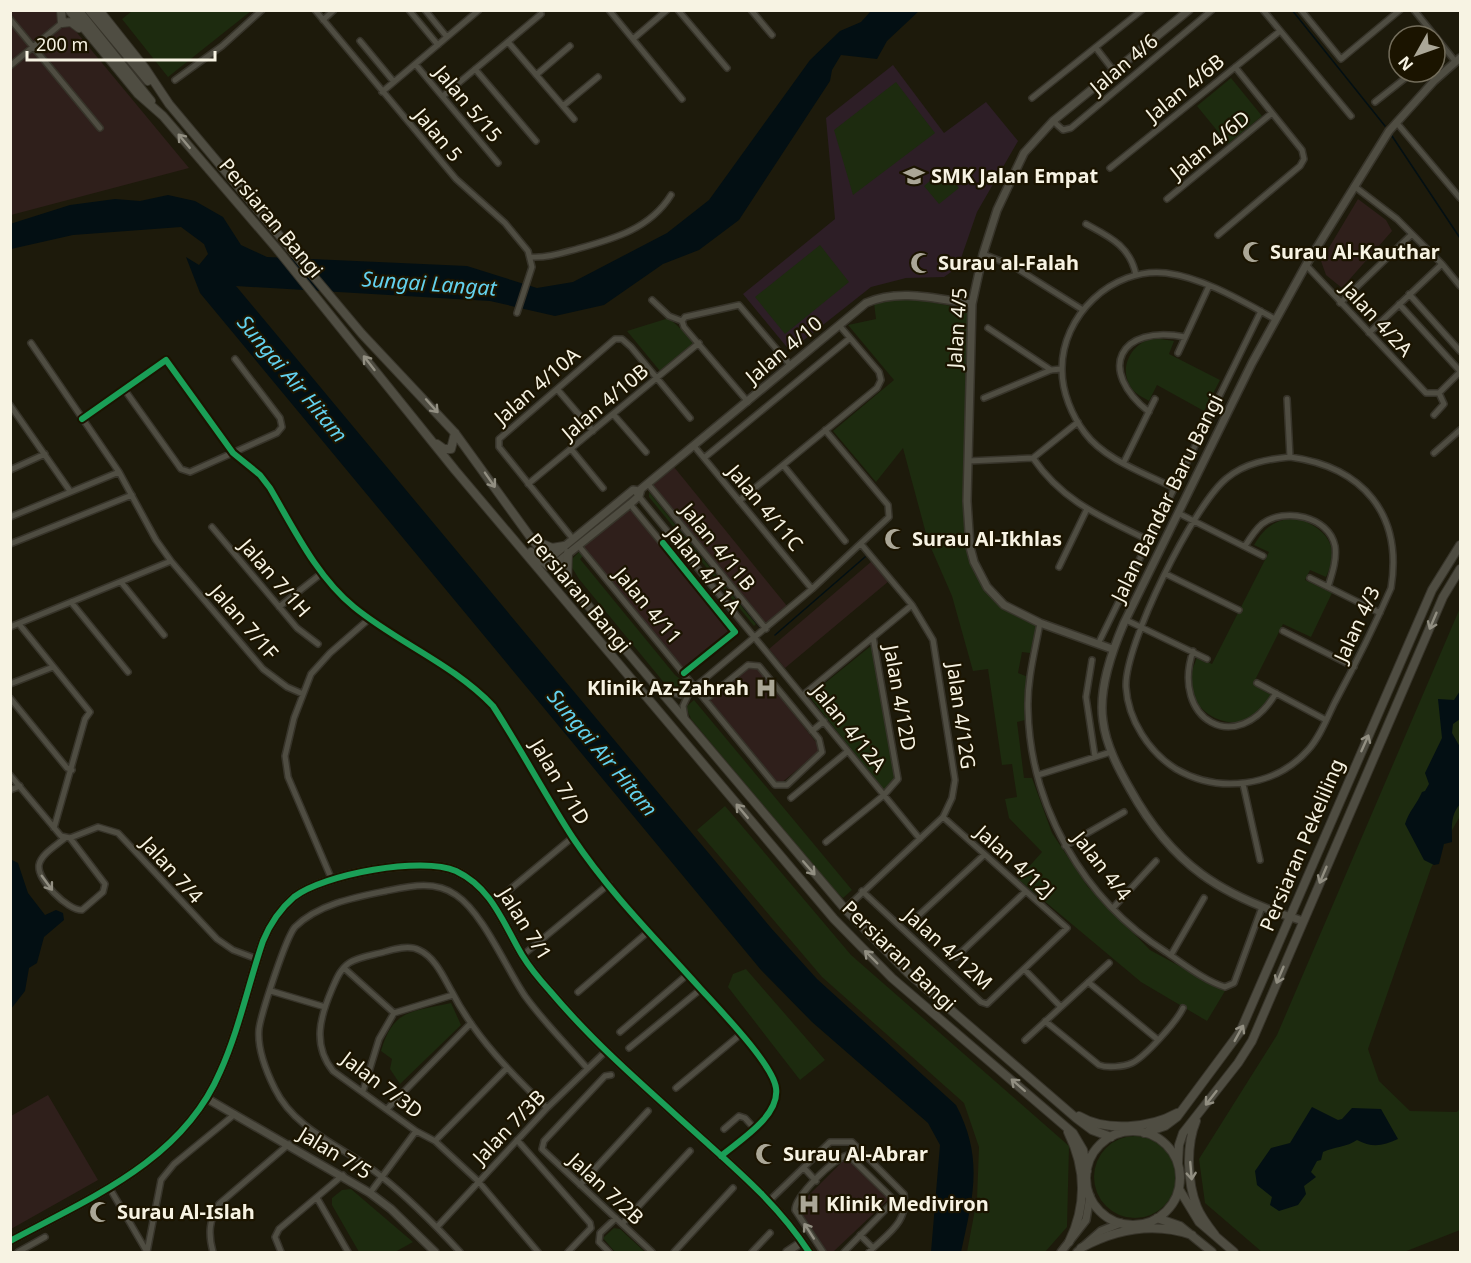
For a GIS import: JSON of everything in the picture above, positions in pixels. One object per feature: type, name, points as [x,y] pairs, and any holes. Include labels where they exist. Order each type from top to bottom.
[{"type":"main road","points":[[61,10],[62,22],[77,26],[169,104]]},
{"type":"main road","name":"Persiaran Bangi","points":[[69,10],[122,63],[138,94],[163,116],[277,249],[430,440],[834,919],[892,978],[1062,1124],[1079,1141],[1087,1171]]},
{"type":"main road","points":[[78,10],[122,63]]},
{"type":"main road","points":[[89,10],[122,63]]},
{"type":"main road","name":"Persiaran Bangi","points":[[99,10],[145,68],[169,104],[340,307],[455,433],[550,563],[568,581],[845,909],[908,973],[1060,1104],[1092,1130],[1111,1137]]},
{"type":"main road","points":[[430,440],[449,450],[455,442],[455,433]]},
{"type":"main road","points":[[455,470],[471,482],[537,560],[550,563],[550,576],[596,632],[600,643]]},
{"type":"main road","points":[[531,538],[546,547],[566,549],[568,581]]},
{"type":"main road","name":"Persiaran Pekeliling","points":[[1144,1133],[1168,1124],[1183,1109],[1240,1032],[1432,590],[1461,544]]},
{"type":"main road","name":"Persiaran Pekeliling","points":[[1178,1164],[1181,1137],[1251,1041],[1443,597],[1461,569]]},
{"type":"main road","points":[[1060,1104],[1091,1123],[1110,1126],[1154,1121],[1183,1109]]},
{"type":"main road","points":[[1198,1114],[1190,1139],[1192,1187],[1197,1206],[1215,1235]]},
{"type":"main road","points":[[1062,1124],[1078,1157],[1083,1188],[1081,1214],[1069,1242]]},
{"type":"main road","points":[[1130,1131],[1144,1133],[1165,1144],[1178,1164],[1179,1189],[1173,1204],[1157,1218],[1140,1224],[1121,1223],[1100,1211],[1090,1196],[1087,1171],[1093,1154],[1111,1137],[1130,1131]]},
{"type":"main road","points":[[1179,1189],[1193,1214],[1234,1252]]},
{"type":"main road","points":[[1157,1218],[1176,1224],[1212,1252]]},
{"type":"main road","points":[[1079,1250],[1112,1234],[1137,1229],[1164,1228],[1192,1236]]},
{"type":"street","points":[[175,80],[222,46],[262,10]]},
{"type":"street","name":"Jalan 5","points":[[315,10],[456,179],[505,224],[531,257]]},
{"type":"street","points":[[323,20],[334,10]]},
{"type":"street","points":[[409,10],[438,45]]},
{"type":"street","points":[[425,10],[447,37]]},
{"type":"street","points":[[382,92],[479,10]]},
{"type":"street","points":[[609,10],[682,99]]},
{"type":"street","points":[[633,39],[667,10]]},
{"type":"street","points":[[678,10],[727,68]]},
{"type":"street","points":[[751,10],[772,35]]},
{"type":"street","points":[[1032,98],[1142,10]]},
{"type":"street","name":"Jalan 4/6","points":[[1053,121],[1063,130],[1071,128],[1212,10]]},
{"type":"street","points":[[1263,10],[1351,116]]},
{"type":"street","points":[[1303,11],[1341,59],[1400,10]]},
{"type":"street","points":[[1414,10],[1425,24]]},
{"type":"street","name":"Jalan 4/5","points":[[1112,650],[1040,623],[1004,605],[979,575],[970,547],[968,461],[972,304],[983,254],[998,210],[1024,153],[1053,121],[1183,12]]},
{"type":"street","points":[[443,96],[541,14]]},
{"type":"street","points":[[10,19],[100,128]]},
{"type":"street","points":[[10,66],[62,22]]},
{"type":"street","name":"Jalan 4/6B","points":[[1110,168],[1280,31]]},
{"type":"street","points":[[360,40],[394,82]]},
{"type":"street","points":[[508,42],[574,119]]},
{"type":"street","points":[[536,75],[570,46]]},
{"type":"street","points":[[1096,48],[1113,70]]},
{"type":"street","name":"Jalan Bandar Baru Bangi","points":[[1303,921],[1262,908],[1218,886],[1190,867],[1167,844],[1144,814],[1111,752],[1102,709],[1112,650],[1275,319],[1306,266],[1396,122],[1458,60]]},
{"type":"street","name":"Jalan 5/15","points":[[416,64],[498,163]]},
{"type":"street","points":[[1218,235],[1300,166],[1304,159],[1302,150],[1235,67]]},
{"type":"street","points":[[475,69],[536,141]]},
{"type":"street","points":[[563,106],[598,77]]},
{"type":"street","points":[[1375,102],[1398,84]]},
{"type":"street","name":"Jalan 4/6D","points":[[1167,200],[1272,113]]},
{"type":"street","points":[[1396,122],[1461,198]]},
{"type":"street","points":[[1354,186],[1412,234],[1461,286]]},
{"type":"street","points":[[517,313],[530,278],[531,257],[546,257],[616,239],[655,216],[671,195]]},
{"type":"street","points":[[1086,224],[1124,247],[1133,261],[1136,275]]},
{"type":"street","points":[[1340,303],[1412,234]]},
{"type":"street","points":[[983,254],[1013,266],[1083,310]]},
{"type":"street","points":[[1369,333],[1442,264]]},
{"type":"street","name":"Jalan 4/2A","points":[[1306,266],[1426,393],[1438,393]]},
{"type":"street","points":[[1174,488],[1124,462],[1093,441],[1078,422],[1064,389],[1062,369],[1071,330],[1083,310],[1111,286],[1136,275],[1165,273],[1209,286],[1275,319]]},
{"type":"street","points":[[1178,353],[1209,286]]},
{"type":"street","name":"Jalan 4/10","points":[[550,563],[574,539],[648,484],[866,303],[888,295],[902,294],[972,304]]},
{"type":"street","points":[[1409,294],[1461,351]]},
{"type":"street","points":[[652,300],[669,316],[682,321],[748,402]]},
{"type":"street","points":[[1399,304],[1461,372],[1438,393],[1444,404],[1434,415]]},
{"type":"street","points":[[682,321],[685,317],[740,306],[790,366]]},
{"type":"street","points":[[1098,644],[1261,311]]},
{"type":"street","points":[[739,501],[877,388],[880,380],[879,372],[839,325]]},
{"type":"street","points":[[988,328],[1051,370]]},
{"type":"street","points":[[1149,412],[1127,392],[1122,384],[1119,369],[1125,352],[1140,336],[1146,334],[1164,333],[1185,337]]},
{"type":"street","points":[[704,458],[850,338]]},
{"type":"street","name":"Jalan 4/10A","points":[[574,539],[499,447],[499,439],[615,339],[627,343],[657,378]]},
{"type":"street","name":"Jalan 7/1F","points":[[31,343],[119,472],[156,540],[171,561],[263,669],[287,687],[303,694]]},
{"type":"street","name":"Jalan 4/10B","points":[[528,484],[699,343]]},
{"type":"street","points":[[82,418],[124,389],[181,469],[190,472],[277,433],[282,427],[280,418],[235,358]]},
{"type":"street","name":"Jalan 7/1D","points":[[124,389],[166,360],[233,453],[260,475],[270,488],[322,573],[352,606],[478,690],[493,706],[573,837],[609,884],[741,1034],[767,1067],[776,1087],[776,1098],[771,1110],[722,1156]]},
{"type":"street","points":[[984,398],[1051,370],[1062,369]]},
{"type":"street","points":[[657,378],[690,418]]},
{"type":"street","points":[[557,389],[593,431]]},
{"type":"street","points":[[1124,462],[1155,399]]},
{"type":"street","points":[[1287,399],[1290,457]]},
{"type":"street","points":[[10,405],[70,491]]},
{"type":"street","points":[[613,414],[645,452]]},
{"type":"street","points":[[968,461],[1033,458],[1078,422]]},
{"type":"street","points":[[690,727],[683,706],[693,689],[812,589],[889,518],[890,508],[825,430]]},
{"type":"street","points":[[1434,453],[1461,430]]},
{"type":"street","name":"Jalan 4/11C","points":[[694,446],[812,589]]},
{"type":"street","points":[[571,449],[603,488]]},
{"type":"street","points":[[10,470],[45,454]]},
{"type":"street","name":"Jalan 4/3","points":[[1290,457],[1316,460],[1343,471],[1364,487],[1387,520],[1395,565],[1391,588],[1380,613],[1314,743],[1297,761],[1263,780],[1244,784],[1213,783],[1190,777],[1157,754],[1140,733],[1128,702],[1126,687],[1130,657],[1141,627],[1194,521],[1213,491],[1228,477],[1255,463],[1290,457]]},
{"type":"street","points":[[1033,458],[1048,480],[1087,509],[1148,540]]},
{"type":"street","points":[[783,465],[845,541]]},
{"type":"street","points":[[10,517],[119,472]]},
{"type":"street","name":"Jalan 4/11B","points":[[648,484],[766,629]]},
{"type":"street","name":"Jalan 4/10","points":[[574,539],[630,504],[637,492]]},
{"type":"street","name":"Jalan 4/11A","points":[[637,492],[756,637]]},
{"type":"street","points":[[10,544],[132,495]]},
{"type":"street","name":"Jalan 4/11A","points":[[630,504],[735,632],[684,673]]},
{"type":"street","points":[[1059,567],[1087,509]]},
{"type":"street","points":[[1178,513],[1263,556]]},
{"type":"street","points":[[1245,546],[1262,524],[1275,517],[1293,515],[1314,521],[1328,532],[1334,542],[1334,566],[1328,587]]},
{"type":"street","name":"Jalan 7/1H","points":[[212,527],[297,628],[318,644]]},
{"type":"street","name":"Jalan 4/11","points":[[574,539],[684,673],[693,689],[705,700],[778,787],[787,785],[820,757],[822,747],[812,731]]},
{"type":"street","name":"Jalan 4/12G","points":[[845,909],[944,817],[952,798],[955,780],[937,654],[928,628],[912,605],[861,544]]},
{"type":"street","points":[[10,627],[171,561]]},
{"type":"street","points":[[279,607],[322,573]]},
{"type":"street","points":[[1166,574],[1239,610]]},
{"type":"street","points":[[1310,578],[1380,613]]},
{"type":"street","points":[[121,582],[164,635]]},
{"type":"street","points":[[71,602],[128,672]]},
{"type":"street","points":[[803,696],[912,605]]},
{"type":"street","points":[[332,880],[288,777],[285,756],[303,694],[312,674],[330,653],[369,619]]},
{"type":"street","points":[[1125,620],[1207,659]]},
{"type":"street","name":"Jalan 4/4","points":[[1040,623],[1028,690],[1028,710],[1038,775],[1047,810],[1065,846],[1088,879],[1113,908],[1145,939],[1222,987],[1231,985],[1262,908]]},
{"type":"street","points":[[19,624],[90,712],[85,719],[54,828]]},
{"type":"street","points":[[735,632],[745,624]]},
{"type":"street","points":[[1283,631],[1354,667]]},
{"type":"street","name":"Jalan 4/12A","points":[[756,637],[920,839]]},
{"type":"street","name":"Jalan 4/12D","points":[[873,637],[899,777],[884,795]]},
{"type":"street","points":[[1192,651],[1186,675],[1187,689],[1191,702],[1211,721],[1231,727],[1249,723],[1267,707],[1275,693]]},
{"type":"street","points":[[1092,660],[1086,697],[1095,757]]},
{"type":"street","points":[[705,700],[748,665],[759,666],[812,731],[824,721]]},
{"type":"street","points":[[10,684],[53,667]]},
{"type":"street","points":[[772,681],[784,672]]},
{"type":"street","points":[[1257,683],[1326,720]]},
{"type":"street","points":[[654,684],[672,695],[693,689]]},
{"type":"street","points":[[10,698],[67,768],[72,770]]},
{"type":"street","points":[[791,798],[848,751]]},
{"type":"street","points":[[1038,775],[1111,752]]},
{"type":"street","points":[[10,775],[54,828],[65,837],[105,884],[103,892],[82,909],[69,908],[63,903],[40,872],[39,864],[43,857],[65,837]]},
{"type":"street","points":[[1244,784],[1260,861]]},
{"type":"street","points":[[10,790],[20,786]]},
{"type":"street","points":[[826,842],[884,795]]},
{"type":"street","points":[[1065,846],[1124,812]]},
{"type":"street","name":"Jalan 4/12J","points":[[944,817],[1067,928]]},
{"type":"street","name":"Jalan 7/4","points":[[65,837],[98,827],[109,828],[118,833],[217,939],[233,950],[257,958]]},
{"type":"street","points":[[508,891],[573,837]]},
{"type":"street","points":[[918,916],[984,855]]},
{"type":"street","points":[[1113,908],[1156,861]]},
{"type":"street","name":"Jalan 7/1","points":[[10,1241],[109,1187],[159,1155],[180,1134],[206,1098],[231,1046],[257,958],[269,927],[285,906],[309,889],[332,880],[423,864],[457,872],[483,889],[523,955],[566,1010],[606,1051],[770,1200],[809,1252]]},
{"type":"street","points":[[523,955],[609,884]]},
{"type":"street","points":[[460,1252],[437,1227],[382,1176],[295,1118],[275,1091],[264,1064],[259,1028],[281,953],[294,928],[323,908],[382,891],[426,885],[457,896],[475,914],[524,994],[587,1068]]},
{"type":"street","name":"Jalan 4/12M","points":[[862,891],[981,1002],[987,1004],[1067,928]]},
{"type":"street","points":[[956,957],[1025,892]]},
{"type":"street","points":[[1171,955],[1204,898]]},
{"type":"street","points":[[578,992],[649,931]]},
{"type":"street","points":[[394,1013],[344,968],[349,963],[394,949],[418,948],[431,957],[471,1023],[507,1068],[547,1108]]},
{"type":"street","points":[[1025,1040],[1109,963]]},
{"type":"street","name":"Jalan 7/3D","points":[[344,968],[338,974],[324,1007],[319,1037],[324,1056],[333,1071],[388,1108],[416,1131],[435,1141],[478,1181],[538,1252]]},
{"type":"street","points":[[1024,969],[1061,1007]]},
{"type":"street","points":[[620,1032],[688,974]]},
{"type":"street","points":[[1088,982],[1157,1039]]},
{"type":"street","points":[[629,1048],[701,989]]},
{"type":"street","points":[[271,991],[324,1007]]},
{"type":"street","points":[[363,1092],[382,1032],[394,1013],[453,995]]},
{"type":"street","points":[[1045,1021],[1103,1066],[1131,1063],[1176,1020],[1183,1008]]},
{"type":"street","points":[[388,1108],[471,1023]]},
{"type":"street","points":[[676,1088],[741,1034]]},
{"type":"street","name":"Jalan 7/3B","points":[[437,1227],[547,1108],[606,1051]]},
{"type":"street","points":[[435,1141],[507,1068]]},
{"type":"street","name":"Jalan 7/2B","points":[[611,1075],[605,1076],[542,1146],[652,1252]]},
{"type":"street","name":"Jalan 7/5","points":[[206,1098],[343,1175],[370,1193],[391,1209],[435,1252]]},
{"type":"street","points":[[580,1185],[648,1111]]},
{"type":"street","points":[[147,1252],[161,1180],[174,1164],[235,1114]]},
{"type":"street","points":[[724,1130],[740,1116],[754,1128]]},
{"type":"street","points":[[370,1193],[416,1131]]},
{"type":"street","points":[[517,1140],[590,1222],[591,1228],[568,1252]]},
{"type":"street","points":[[770,1200],[830,1142],[852,1142],[904,1194],[905,1216],[871,1250],[860,1235]]},
{"type":"street","points":[[213,1252],[208,1237],[213,1213],[219,1204],[289,1144]]},
{"type":"street","points":[[622,1224],[690,1151]]},
{"type":"street","points":[[823,1252],[795,1210],[797,1200],[837,1160],[848,1155],[891,1197],[892,1203],[844,1252]]},
{"type":"street","points":[[804,1168],[816,1180]]},
{"type":"street","points":[[280,1252],[275,1237],[279,1229],[343,1175]]},
{"type":"street","points":[[109,1187],[147,1252]]},
{"type":"street","points":[[674,1252],[733,1188]]},
{"type":"street","points":[[1060,1252],[1086,1220],[1090,1196]]},
{"type":"street","points":[[317,1198],[348,1252]]},
{"type":"street","points":[[609,1252],[599,1242],[600,1233],[616,1218]]},
{"type":"street","points":[[1079,1250],[1101,1231],[1121,1223]]},
{"type":"street","points":[[752,1252],[770,1233]]},
{"type":"street","points":[[18,1252],[45,1237]]},
{"type":"street","points":[[787,1252],[802,1242]]},
{"type":"shaded area","points":[[11,11],[59,11],[189,168],[11,215]]},
{"type":"shaded area","name":"SMK Jalan Empat","points":[[893,65],[944,133],[986,102],[1018,141],[977,212],[958,267],[944,277],[906,278],[871,287],[790,351],[743,294],[835,219],[826,118]]},
{"type":"shaded area","points":[[1358,199],[1386,220],[1392,231],[1342,288],[1326,275],[1321,261]]},
{"type":"shaded area","points":[[674,467],[787,606],[766,625],[653,485]]},
{"type":"shaded area","points":[[630,508],[731,631],[684,670],[582,546]]},
{"type":"shaded area","points":[[872,561],[889,581],[785,668],[769,649]]},
{"type":"shaded area","points":[[749,667],[758,669],[819,746],[820,751],[780,784],[775,783],[708,700]]},
{"type":"shaded area","points":[[48,1095],[98,1180],[11,1229],[11,1116]]},
{"type":"shaded area","points":[[847,1157],[889,1199],[833,1252],[826,1252],[797,1209]]},
{"type":"green space","points":[[132,11],[251,11],[168,77],[122,19]]},
{"type":"green space","points":[[1231,78],[1262,116],[1228,144],[1197,106]]},
{"type":"green space","points":[[896,82],[935,133],[853,195],[834,130]]},
{"type":"green space","points":[[944,169],[959,188],[939,204],[924,186]]},
{"type":"green space","points":[[820,245],[849,282],[785,334],[755,297]]},
{"type":"green space","points":[[903,297],[967,309],[969,558],[988,593],[1002,607],[1037,626],[1030,653],[1022,652],[1018,673],[1028,677],[1024,707],[1025,720],[1017,722],[1024,778],[1032,778],[1052,833],[1088,887],[1150,950],[1225,991],[1207,1021],[1141,982],[1018,879],[1042,852],[1009,818],[1005,799],[1017,797],[1012,764],[1002,765],[988,669],[973,671],[952,596],[928,541],[903,448],[876,482],[833,431],[894,380],[848,325],[876,319],[874,303]]},
{"type":"green space","points":[[669,318],[695,342],[660,371],[627,331]]},
{"type":"green space","points":[[1154,338],[1174,341],[1169,354],[1220,380],[1204,411],[1157,385],[1149,401],[1133,390],[1128,382],[1126,365],[1139,345]]},
{"type":"green space","points":[[649,492],[756,624],[754,626],[649,497]]},
{"type":"green space","points":[[1298,518],[1324,534],[1332,556],[1326,577],[1310,570],[1305,580],[1332,593],[1311,637],[1283,624],[1253,684],[1271,695],[1258,714],[1248,720],[1226,722],[1206,712],[1198,704],[1191,684],[1192,670],[1197,657],[1212,664],[1269,552],[1254,545],[1258,538],[1267,528],[1277,522]]},
{"type":"green space","points":[[674,542],[734,614],[732,616],[672,544]]},
{"type":"green space","points":[[579,552],[583,556],[580,559],[675,675],[688,685],[680,692],[670,690],[579,579],[571,566],[572,559]]},
{"type":"green space","points":[[1460,608],[1460,816],[1431,868],[1368,1049],[1379,1081],[1410,1111],[1457,1112],[1460,1108],[1460,1230],[1404,1252],[1262,1252],[1205,1203],[1199,1159],[1277,1035]]},
{"type":"green space","points":[[872,645],[895,779],[884,791],[809,696]]},
{"type":"green space","points":[[694,700],[852,890],[843,898],[830,886],[691,719],[686,707]]},
{"type":"green space","points":[[725,806],[851,955],[1069,1146],[1067,1227],[1045,1252],[967,1252],[977,1199],[979,1147],[964,1103],[822,977],[697,830]]},
{"type":"green space","points":[[746,969],[825,1060],[800,1080],[728,987],[733,974]]},
{"type":"green space","points":[[451,1003],[461,1025],[400,1084],[390,1069],[392,1059],[381,1051],[392,1027],[406,1014]]},
{"type":"green space","points":[[1135,1136],[1151,1139],[1164,1148],[1173,1161],[1176,1177],[1173,1193],[1164,1206],[1151,1215],[1135,1218],[1119,1215],[1106,1206],[1097,1193],[1094,1177],[1097,1161],[1106,1148],[1119,1139]]},
{"type":"green space","points":[[351,1189],[413,1242],[395,1252],[359,1252],[332,1205],[332,1198],[342,1190]]},
{"type":"green space","points":[[614,1228],[620,1229],[645,1252],[615,1252],[603,1238]]},
{"type":"water","points":[[871,11],[919,11],[887,41],[877,59],[841,55],[832,70],[830,81],[739,220],[699,250],[663,264],[604,305],[555,316],[490,301],[236,286],[771,928],[817,979],[956,1105],[965,1124],[970,1143],[974,1178],[961,1252],[931,1252],[940,1145],[928,1123],[812,1022],[761,970],[200,293],[186,257],[199,265],[208,254],[204,244],[181,227],[73,235],[11,249],[10,224],[70,205],[115,199],[140,201],[168,195],[195,201],[223,217],[241,245],[267,257],[467,266],[537,288],[573,282],[667,233],[709,200],[810,60],[840,31],[861,22]]},
{"type":"water","points":[[1460,691],[1460,719],[1453,724],[1452,733],[1460,747],[1460,804],[1453,817],[1452,842],[1444,844],[1439,864],[1434,865],[1424,860],[1405,824],[1422,792],[1429,784],[1425,773],[1442,738],[1438,699],[1454,700]]},
{"type":"water","points":[[10,859],[18,863],[28,893],[45,915],[56,910],[63,913],[64,920],[44,937],[37,963],[29,968],[25,991],[11,1009]]},
{"type":"water","points":[[1312,1107],[1338,1120],[1342,1119],[1352,1108],[1381,1109],[1398,1139],[1378,1145],[1357,1140],[1323,1152],[1321,1160],[1317,1161],[1311,1172],[1316,1177],[1304,1186],[1306,1194],[1298,1205],[1279,1211],[1270,1205],[1272,1197],[1257,1185],[1255,1171],[1271,1148],[1290,1143]]},
{"type":"waterway","points":[[1292,10],[1385,126]]},
{"type":"waterway","points":[[1392,136],[1460,238]]},
{"type":"waterway","points":[[651,492],[760,627]]},
{"type":"waterway","points":[[775,635],[865,557]]},
{"type":"cycle path","points":[[82,419],[166,360],[233,453],[260,475],[270,488],[307,552],[341,595],[371,620],[461,678],[493,706],[587,858],[633,915],[743,1036],[773,1078],[776,1098],[772,1108],[757,1127],[721,1156]]},
{"type":"cycle path","points":[[663,543],[735,632],[684,673]]},
{"type":"cycle path","points":[[10,1241],[131,1174],[182,1130],[203,1103],[220,1072],[233,1040],[263,941],[272,923],[294,897],[327,881],[349,875],[374,870],[421,866],[441,867],[456,871],[479,887],[495,907],[528,965],[568,1012],[626,1070],[762,1194],[809,1252]]},
{"type":"place","name":"SMK Jalan Empat","points":[[914,176]]},
{"type":"place","name":"Surau Al-Kauthar","points":[[1253,252]]},
{"type":"place","name":"Surau al-Falah","points":[[921,263]]},
{"type":"place","name":"Surau Al-Ikhlas","points":[[895,539]]},
{"type":"place","name":"Klinik Az-Zahrah","points":[[766,688]]},
{"type":"place","name":"Surau Al-Abrar","points":[[766,1154]]},
{"type":"place","name":"Klinik Mediviron","points":[[809,1204]]},
{"type":"place","name":"Surau Al-Islah","points":[[100,1212]]},
{"type":"water label","name":"Sungai Langat","points":[[429,284]]},
{"type":"water label","name":"Sungai Air Hitam","points":[[292,379]]},
{"type":"water label","name":"Sungai Air Hitam","points":[[602,753]]}]
